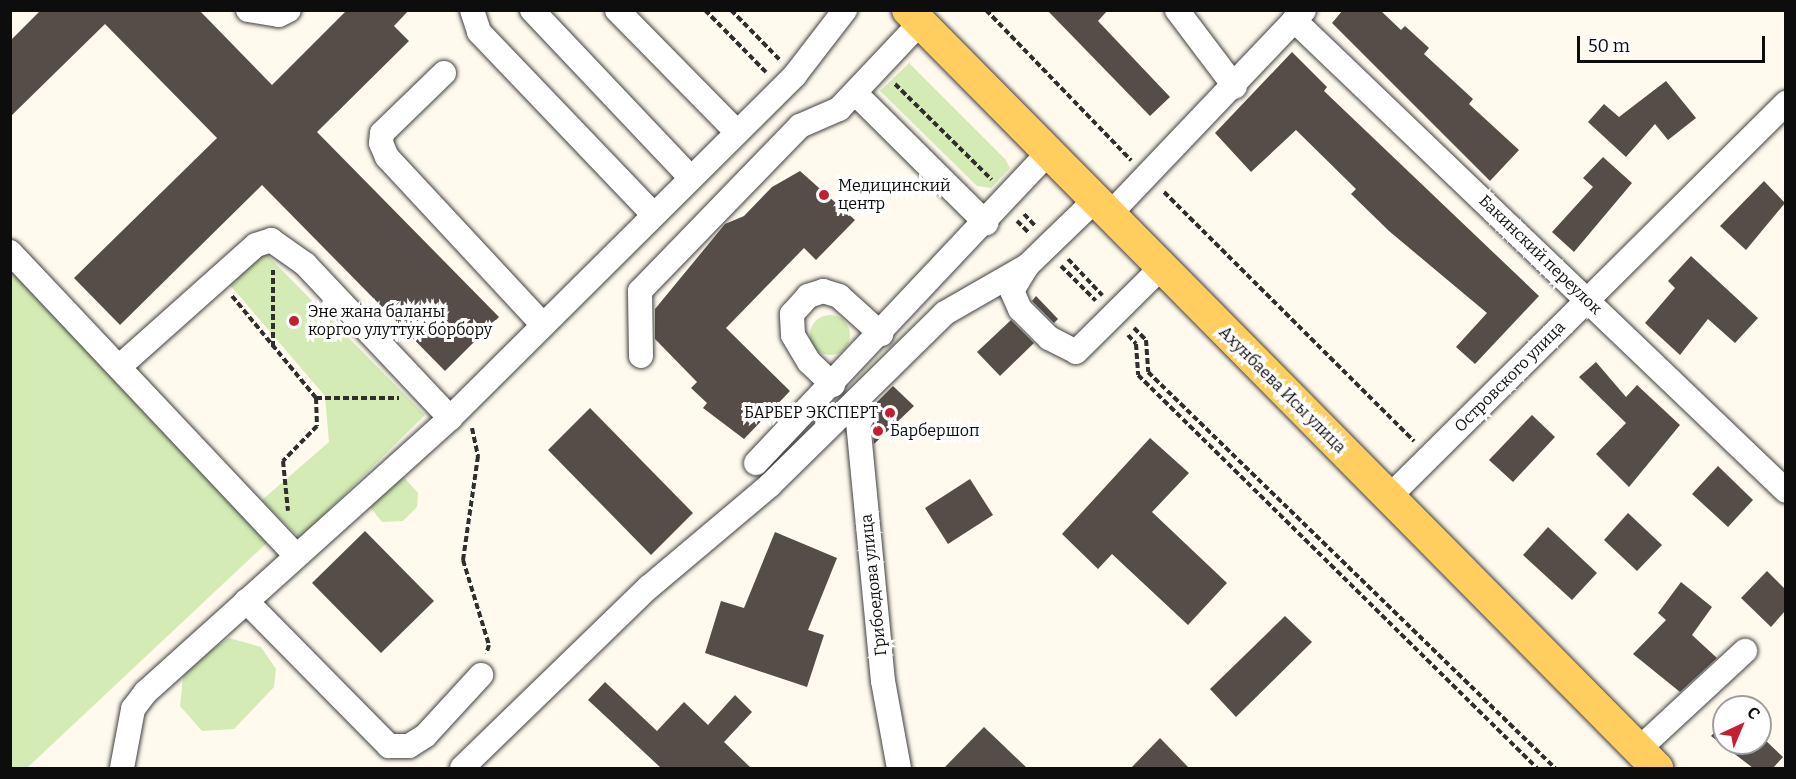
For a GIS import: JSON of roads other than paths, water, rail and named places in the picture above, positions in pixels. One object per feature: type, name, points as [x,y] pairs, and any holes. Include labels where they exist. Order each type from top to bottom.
[{"type":"main road","name":"Ахунбаева Исы улица","points":[[914,17],[1647,759]]},
{"type":"street","points":[[248,10],[279,15],[289,10]]},
{"type":"street","points":[[472,10],[479,32],[654,215]]},
{"type":"street","points":[[617,10],[737,132]]},
{"type":"street","points":[[122,768],[133,709],[246,601],[456,411],[788,81],[845,10]]},
{"type":"street","points":[[1178,10],[1235,87]]},
{"type":"street","points":[[545,14],[691,178]]},
{"type":"street","name":"Бакинский переулок","points":[[1027,266],[1048,245],[1148,176],[1235,87],[1299,15],[1587,300],[1785,491]]},
{"type":"street","points":[[641,356],[640,291],[800,126],[839,109],[855,93],[879,67],[914,17]]},
{"type":"street","points":[[444,73],[382,133],[381,143],[387,157],[543,325]]},
{"type":"street","points":[[855,93],[998,208]]},
{"type":"street","name":"Островского улица","points":[[1388,498],[1785,103]]},
{"type":"street","points":[[756,463],[833,385],[1048,153]]},
{"type":"street","points":[[119,367],[256,245],[271,240],[305,264],[456,411]]},
{"type":"street","points":[[10,252],[296,556]]},
{"type":"street","points":[[1027,266],[1012,291],[1020,309],[1049,338],[1076,352],[1161,268]]},
{"type":"street","points":[[462,768],[649,587],[770,485],[945,313],[1027,266]]},
{"type":"street","points":[[833,385],[809,362],[794,335],[792,314],[802,302],[823,291],[839,296],[881,334]]},
{"type":"street","name":"Грибоедова улица","points":[[856,401],[883,681],[899,768]]},
{"type":"street","points":[[246,601],[389,746],[409,746],[424,736],[481,675]]},
{"type":"street","points":[[1647,759],[1745,651]]},
{"type":"place","name":"Медицинский центр","points":[[824,195]]},
{"type":"place","name":"Эне жана баланы коргоо улуттук борбору","points":[[294,321]]},
{"type":"place","name":"БАРБЕР ЭКСПЕРТ","points":[[890,413]]},
{"type":"place","name":"Барбершоп","points":[[878,431]]}]
